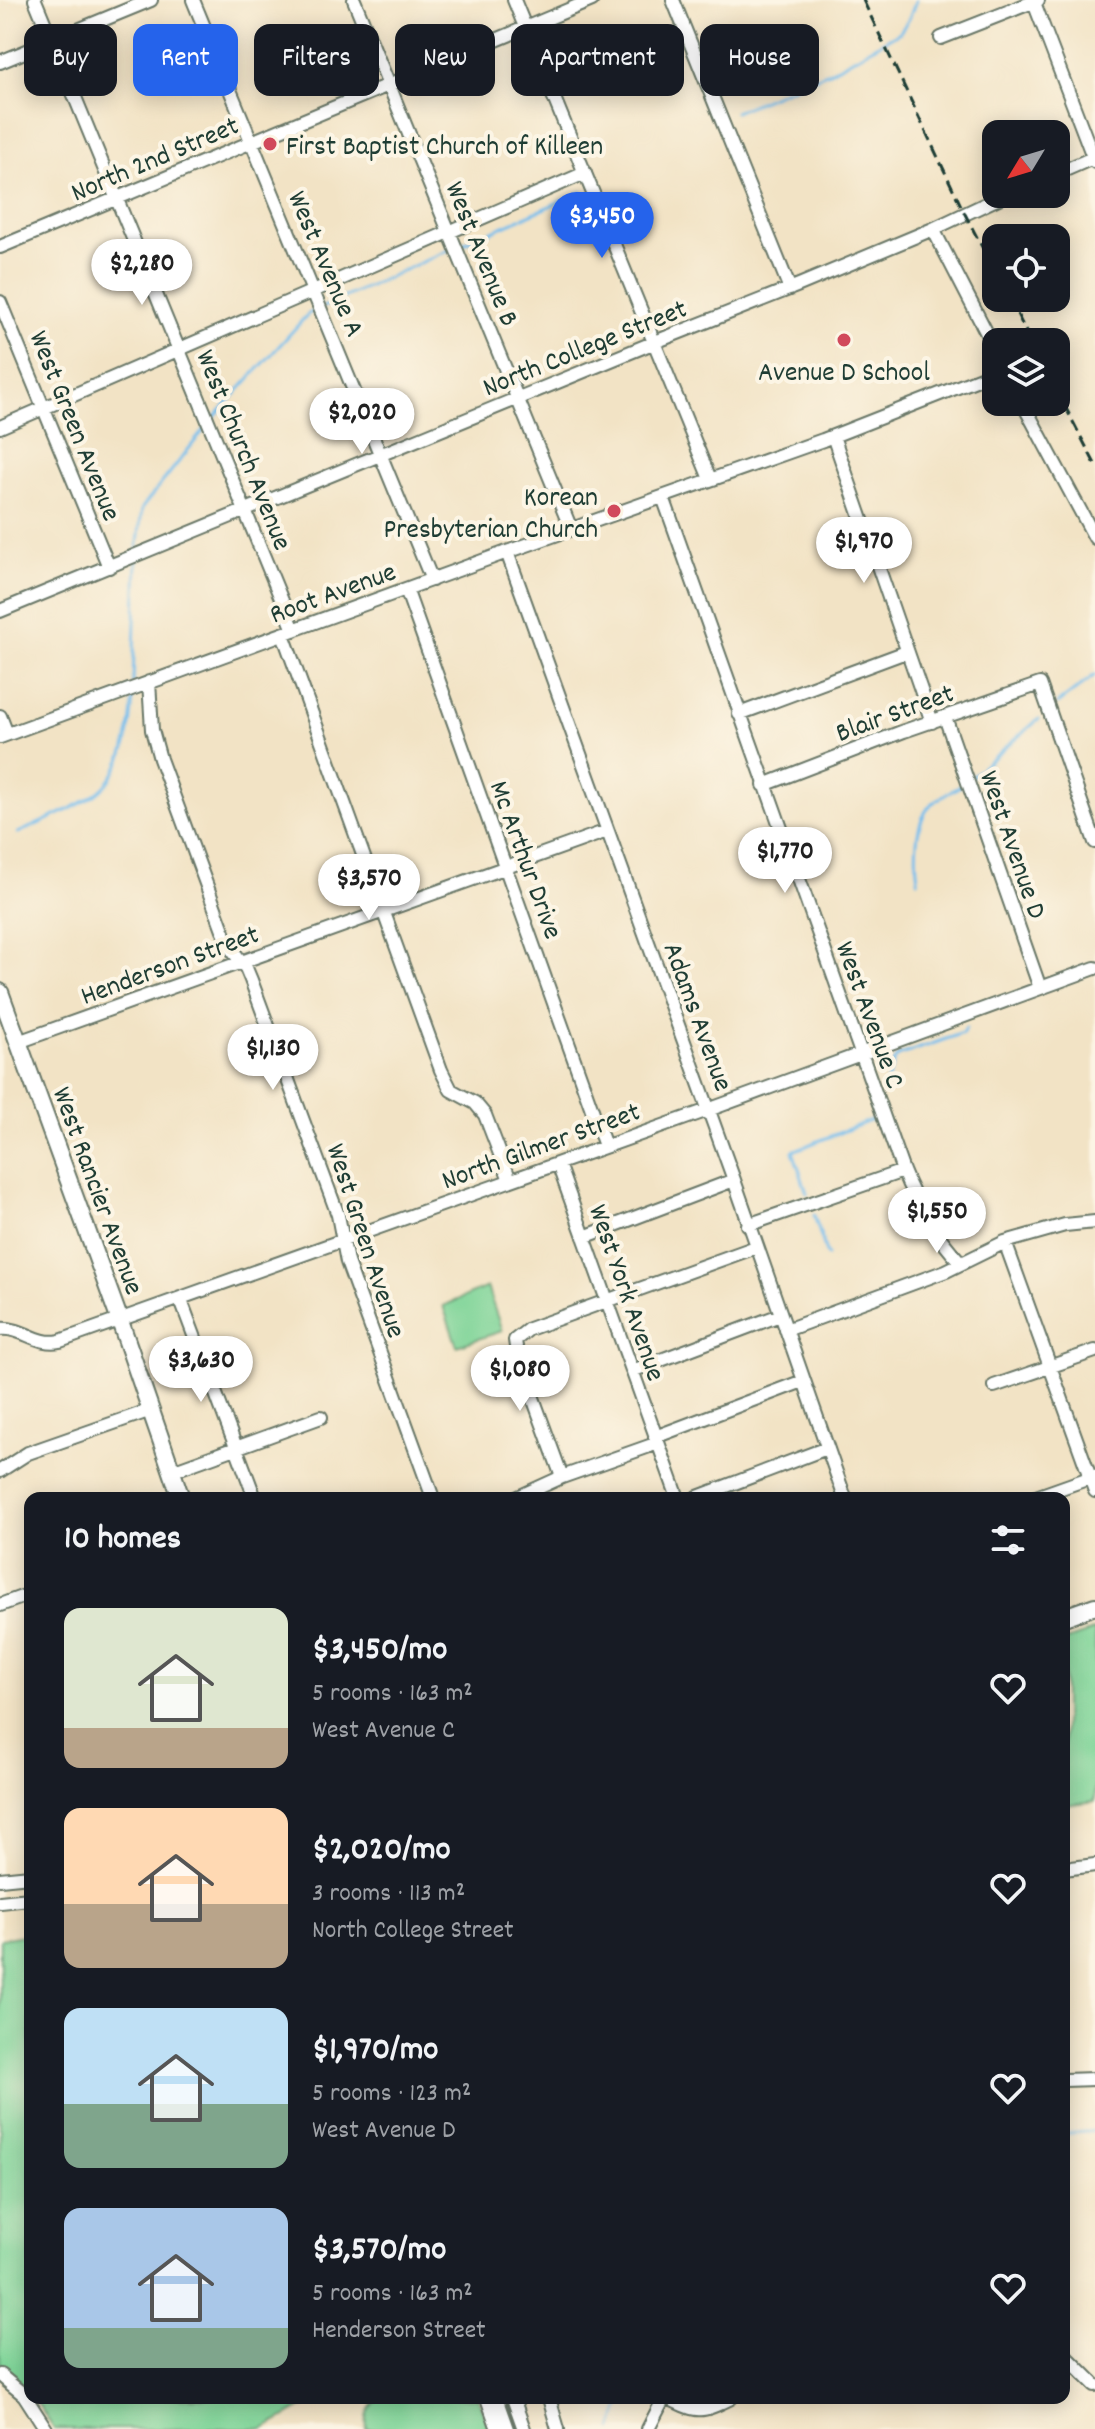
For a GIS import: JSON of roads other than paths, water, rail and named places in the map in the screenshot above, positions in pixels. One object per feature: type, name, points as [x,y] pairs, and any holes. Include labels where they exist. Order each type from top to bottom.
[{"type":"main road","name":"West Rancier Avenue","points":[[0,992],[179,1492]]},
{"type":"main road","points":[[1070,1615],[1095,1606]]},
{"type":"street","name":"West Church Avenue","points":[[35,0],[45,24]]},
{"type":"street","points":[[91,24],[151,0]]},
{"type":"street","name":"West Avenue A","points":[[193,0],[432,580]]},
{"type":"street","name":"West Avenue B","points":[[354,0],[571,529]]},
{"type":"street","points":[[514,0],[523,24]]},
{"type":"street","name":"North 2nd Street","points":[[535,24],[592,0]]},
{"type":"street","points":[[673,0],[790,289]]},
{"type":"street","points":[[941,38],[1035,1],[1094,159],[1070,168]]},
{"type":"street","name":"North 2nd Street","points":[[0,247],[511,34]]},
{"type":"street","points":[[0,62],[24,52]]},
{"type":"street","name":"West Church Avenue","points":[[74,96],[246,511],[384,911],[447,1083],[451,1090],[475,1103],[485,1115],[510,1180]]},
{"type":"street","points":[[553,96],[710,479]]},
{"type":"street","points":[[0,427],[452,235],[585,173]]},
{"type":"street","name":"North College Street","points":[[0,611],[790,289],[982,206]]},
{"type":"street","points":[[933,229],[984,328]]},
{"type":"street","name":"West Green Avenue","points":[[0,302],[114,565]]},
{"type":"street","name":"Root Avenue","points":[[4,735],[833,436],[982,378]]},
{"type":"street","points":[[1030,416],[1095,538]]},
{"type":"street","points":[[833,436],[932,722]]},
{"type":"street","name":"West Avenue C","points":[[663,497],[903,1171],[932,1229],[961,1263]]},
{"type":"street","name":"Adams Avenue","points":[[507,552],[734,1180],[843,1492]]},
{"type":"street","name":"Mc Arthur Drive","points":[[406,589],[605,1146]]},
{"type":"street","points":[[739,714],[906,652]]},
{"type":"street","name":"West Green Avenue","points":[[145,684],[160,759],[229,946],[251,980],[338,1215],[347,1262],[431,1492]]},
{"type":"street","name":"Blair Street","points":[[764,785],[1040,684],[1095,842]]},
{"type":"street","points":[[0,716],[4,735]]},
{"type":"street","name":"West Avenue D","points":[[945,717],[1040,988]]},
{"type":"street","name":"Henderson Street","points":[[18,1042],[607,831]]},
{"type":"street","name":"North Gilmer Street","points":[[0,1329],[24,1332],[33,1339],[50,1343],[120,1321],[1095,968]]},
{"type":"street","name":"West York Avenue","points":[[558,1164],[676,1492]]},
{"type":"street","points":[[748,1225],[903,1171]]},
{"type":"street","points":[[584,1237],[734,1180]]},
{"type":"street","points":[[786,1330],[961,1263],[1005,1242],[1065,1225],[1095,1222]]},
{"type":"street","points":[[1005,1242],[1093,1477],[1095,1491]]},
{"type":"street","points":[[562,1477],[517,1354],[515,1340],[529,1329],[756,1247]]},
{"type":"street","points":[[180,1298],[253,1492]]},
{"type":"street","points":[[632,1371],[780,1315]]},
{"type":"street","points":[[994,1386],[1095,1351]]},
{"type":"street","points":[[529,1492],[803,1381]]},
{"type":"street","points":[[0,1471],[28,1453],[151,1410]]},
{"type":"street","points":[[172,1471],[321,1417]]},
{"type":"street","points":[[711,1492],[827,1448]]},
{"type":"street","points":[[1050,1492],[1093,1477]]},
{"type":"street","points":[[0,1605],[24,1596]]},
{"type":"street","points":[[1070,1868],[1095,1865]]},
{"type":"street","points":[[0,1879],[24,1877]]},
{"type":"street","points":[[4,1901],[24,1899]]},
{"type":"street","points":[[1070,2080],[1095,2079]]},
{"type":"street","points":[[1070,2359],[1095,2385]]},
{"type":"street","points":[[0,2375],[24,2395]]},
{"type":"street","points":[[30,2404],[46,2429]]},
{"type":"street","points":[[489,2404],[498,2429]]},
{"type":"street","points":[[498,2404],[507,2429]]},
{"type":"street","points":[[506,2404],[514,2429]]},
{"type":"street","points":[[515,2404],[524,2429]]},
{"type":"street","points":[[524,2404],[532,2429]]},
{"type":"street","points":[[551,2404],[558,2429]]},
{"type":"street","points":[[648,2429],[663,2404]]},
{"type":"street","points":[[680,2404],[693,2410],[708,2409],[718,2404]]},
{"type":"waterway","points":[[735,112],[831,71],[900,32],[916,0]]},
{"type":"waterway","points":[[458,246],[582,192]]},
{"type":"waterway","points":[[323,307],[451,249]]},
{"type":"waterway","points":[[212,420],[308,314],[316,310]]},
{"type":"waterway","points":[[137,551],[142,508],[207,426]]},
{"type":"waterway","points":[[133,683],[137,559]]},
{"type":"waterway","points":[[1057,704],[1095,675]]},
{"type":"waterway","points":[[18,833],[79,804],[106,785],[121,761],[131,718],[133,691]]},
{"type":"waterway","points":[[971,777],[1039,719]]},
{"type":"waterway","points":[[918,881],[916,850],[922,819],[933,803],[965,782]]},
{"type":"waterway","points":[[883,1094],[898,1056],[963,1033],[966,1028]]},
{"type":"waterway","points":[[807,1193],[793,1151],[877,1118]]},
{"type":"waterway","points":[[814,1215],[827,1256]]},
{"type":"waterway","points":[[1070,2133],[1095,2131]]},
{"type":"waterway","points":[[613,2429],[623,2404]]},
{"type":"railway","points":[[863,0],[982,247]]},
{"type":"railway","points":[[1016,312],[1024,328]]},
{"type":"railway","points":[[1070,416],[1095,464]]},
{"type":"place","name":"First Baptist Church of Killeen","points":[[270,144]]},
{"type":"place","name":"Avenue D School","points":[[844,340]]},
{"type":"place","name":"Korean Presbyterian Church","points":[[614,511]]}]
